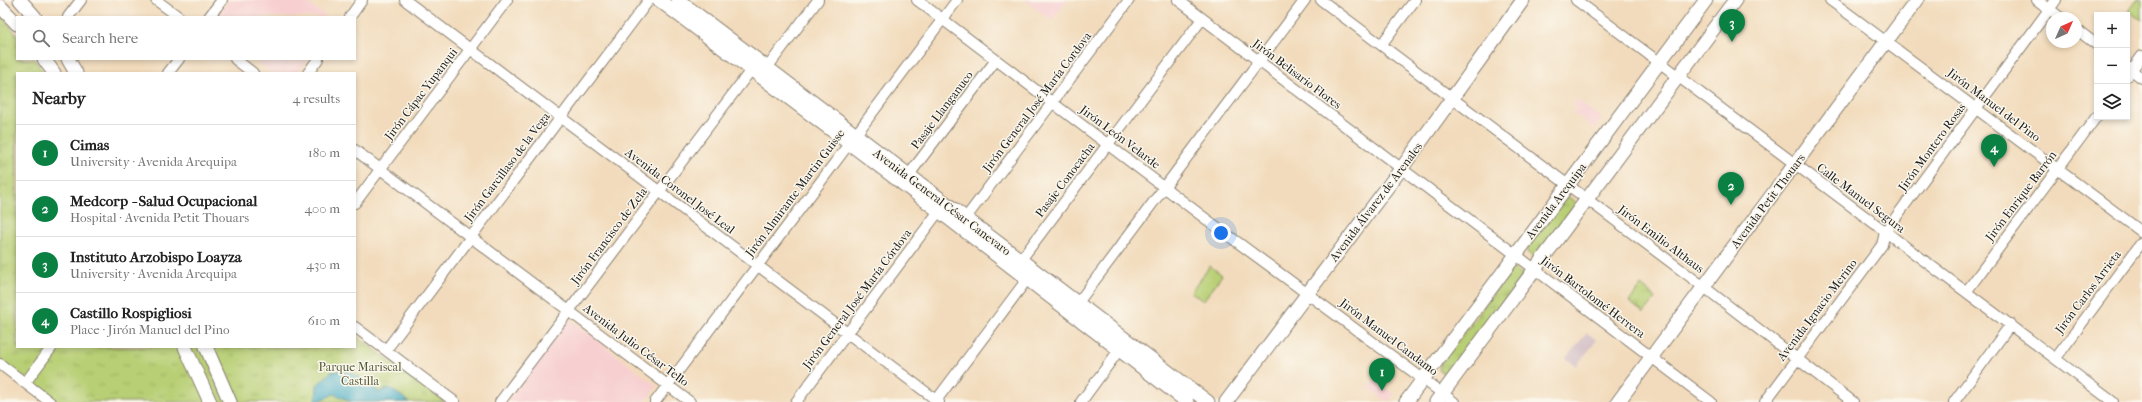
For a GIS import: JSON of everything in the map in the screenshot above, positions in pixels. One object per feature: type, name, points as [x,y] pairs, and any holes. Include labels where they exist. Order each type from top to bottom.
[{"type":"main road","points":[[20,0],[34,16]]},
{"type":"main road","name":"Avenida General César Canevaro","points":[[659,0],[751,70],[908,176],[965,219],[1020,261],[1030,275],[1120,350],[1187,402]]},
{"type":"main road","name":"Avenida General César Canevaro","points":[[680,0],[767,68],[939,211],[1030,275],[1077,304],[1208,402]]},
{"type":"main road","name":"Avenida Álvarez de Arenales","points":[[1226,402],[1401,169],[1523,0]]},
{"type":"main road","name":"Avenida Arequipa","points":[[1406,402],[1706,0]]},
{"type":"main road","name":"Avenida Arequipa","points":[[1439,398],[1735,0]]},
{"type":"main road","name":"Avenida Petit Thouars","points":[[1618,402],[1917,0]]},
{"type":"main road","points":[[0,6],[16,23]]},
{"type":"main road","points":[[45,60],[53,72]]},
{"type":"main road","points":[[69,60],[75,72]]},
{"type":"main road","points":[[185,348],[210,402]]},
{"type":"main road","points":[[206,348],[230,402]]},
{"type":"street","points":[[69,16],[81,0]]},
{"type":"street","points":[[156,0],[178,16]]},
{"type":"street","points":[[210,16],[222,0]]},
{"type":"street","points":[[351,16],[362,0]]},
{"type":"street","name":"Avenida Coronel José Leal","points":[[406,0],[937,401]]},
{"type":"street","name":"Jirón Cápac Yupanqui","points":[[356,202],[507,0]]},
{"type":"street","name":"Jirón Garcillaso de la Vega","points":[[386,350],[649,0]]},
{"type":"street","points":[[751,70],[767,68],[818,0]]},
{"type":"street","name":"Jirón León Velarde","points":[[918,0],[1165,188],[1308,293]]},
{"type":"street","name":"Jirón Almirante Martin Guisse","points":[[655,402],[957,0]]},
{"type":"street","name":"Jirón General José María Cordova","points":[[965,219],[1129,0]]},
{"type":"street","name":"Jirón Belisario Flores","points":[[1178,0],[1401,169]]},
{"type":"street","points":[[1077,304],[1305,0]]},
{"type":"street","name":"Jirón Emilio Althaus","points":[[1321,0],[1704,287],[1853,402]]},
{"type":"street","points":[[1381,45],[1415,0]]},
{"type":"street","name":"Calle Manuel Segura","points":[[1576,0],[1885,232],[2011,324],[2113,402]]},
{"type":"street","name":"Jirón Manuel del Pino","points":[[1830,0],[2142,232]]},
{"type":"street","points":[[2037,0],[2053,12]]},
{"type":"street","name":"Jirón Montero Rosas","points":[[1885,232],[2056,0]]},
{"type":"street","name":"Pasaje Conocacha","points":[[1020,261],[1202,19]]},
{"type":"street","points":[[2082,34],[2094,43]]},
{"type":"street","points":[[2130,69],[2142,56]]},
{"type":"street","points":[[169,72],[178,60]]},
{"type":"street","points":[[236,60],[252,72]]},
{"type":"street","points":[[309,72],[317,60]]},
{"type":"street","name":"Pasaje Llanganuco","points":[[908,176],[996,60]]},
{"type":"street","name":"Jirón Francisco de Zela","points":[[500,402],[751,70]]},
{"type":"street","points":[[2130,72],[2142,78]]},
{"type":"street","name":"Jirón Enrique Barrón","points":[[1966,292],[2094,120]]},
{"type":"street","name":"Avenida Julio César Tello","points":[[356,151],[690,402]]},
{"type":"street","name":"Jirón Bartolomé Herrera","points":[[1401,169],[1711,402]]},
{"type":"street","name":"Jirón General José María Córdova","points":[[796,402],[939,211]]},
{"type":"street","name":"Avenida Ignacio Merino","points":[[1765,402],[1882,245],[1885,232]]},
{"type":"street","name":"Jirón Carlos Arrieta","points":[[2056,358],[2142,242]]},
{"type":"street","points":[[937,401],[1030,275]]},
{"type":"street","name":"Jirón Manuel Candamo","points":[[1308,293],[1423,379],[1439,398],[1454,402]]},
{"type":"street","points":[[1954,402],[2011,324]]},
{"type":"street","points":[[356,328],[455,402]]},
{"type":"street","points":[[25,383],[51,348]]},
{"type":"street","points":[[1080,402],[1120,350]]},
{"type":"street","points":[[0,364],[50,402]]},
{"type":"shaded area","points":[[229,0],[304,0],[326,16],[217,16]]},
{"type":"shaded area","points":[[1025,0],[1068,0],[1052,21]]},
{"type":"shaded area","points":[[254,60],[307,60],[299,72],[271,72]]},
{"type":"shaded area","points":[[1577,100],[1602,118],[1595,129],[1573,113],[1577,108],[1573,106]]},
{"type":"shaded area","points":[[569,319],[657,386],[645,402],[507,402]]},
{"type":"shaded area","points":[[1587,333],[1597,340],[1576,366],[1566,358]]},
{"type":"shaded area","points":[[1375,380],[1394,394],[1388,402],[1369,388]]},
{"type":"green space","points":[[2137,0],[2142,0],[2142,20],[2129,11]]},
{"type":"green space","name":"Parque Mariscal Castilla","points":[[0,14],[16,34],[16,60],[35,60],[43,72],[16,72],[16,348],[356,348],[356,336],[445,402],[55,402],[0,361]]},
{"type":"green space","points":[[1569,197],[1576,203],[1537,255],[1533,257],[1527,252],[1528,248],[1565,199]]},
{"type":"green space","points":[[1210,266],[1222,275],[1203,301],[1191,292]]},
{"type":"green space","points":[[1513,268],[1523,275],[1453,369],[1445,375],[1439,370],[1440,365]]},
{"type":"green space","points":[[1641,286],[1656,298],[1644,313],[1629,302]]},
{"type":"water","points":[[341,370],[356,375],[379,392],[390,388],[409,402],[352,402],[334,394],[316,402],[317,385],[331,372]]},
{"type":"place","name":"Instituto Arzobispo Loayza","points":[[1732,42]]},
{"type":"place","name":"Castillo Rospigliosi","points":[[1994,167]]},
{"type":"place","name":"Medcorp - Salud Ocupacional","points":[[1731,205]]},
{"type":"place","name":"Cimas","points":[[1382,391]]}]
